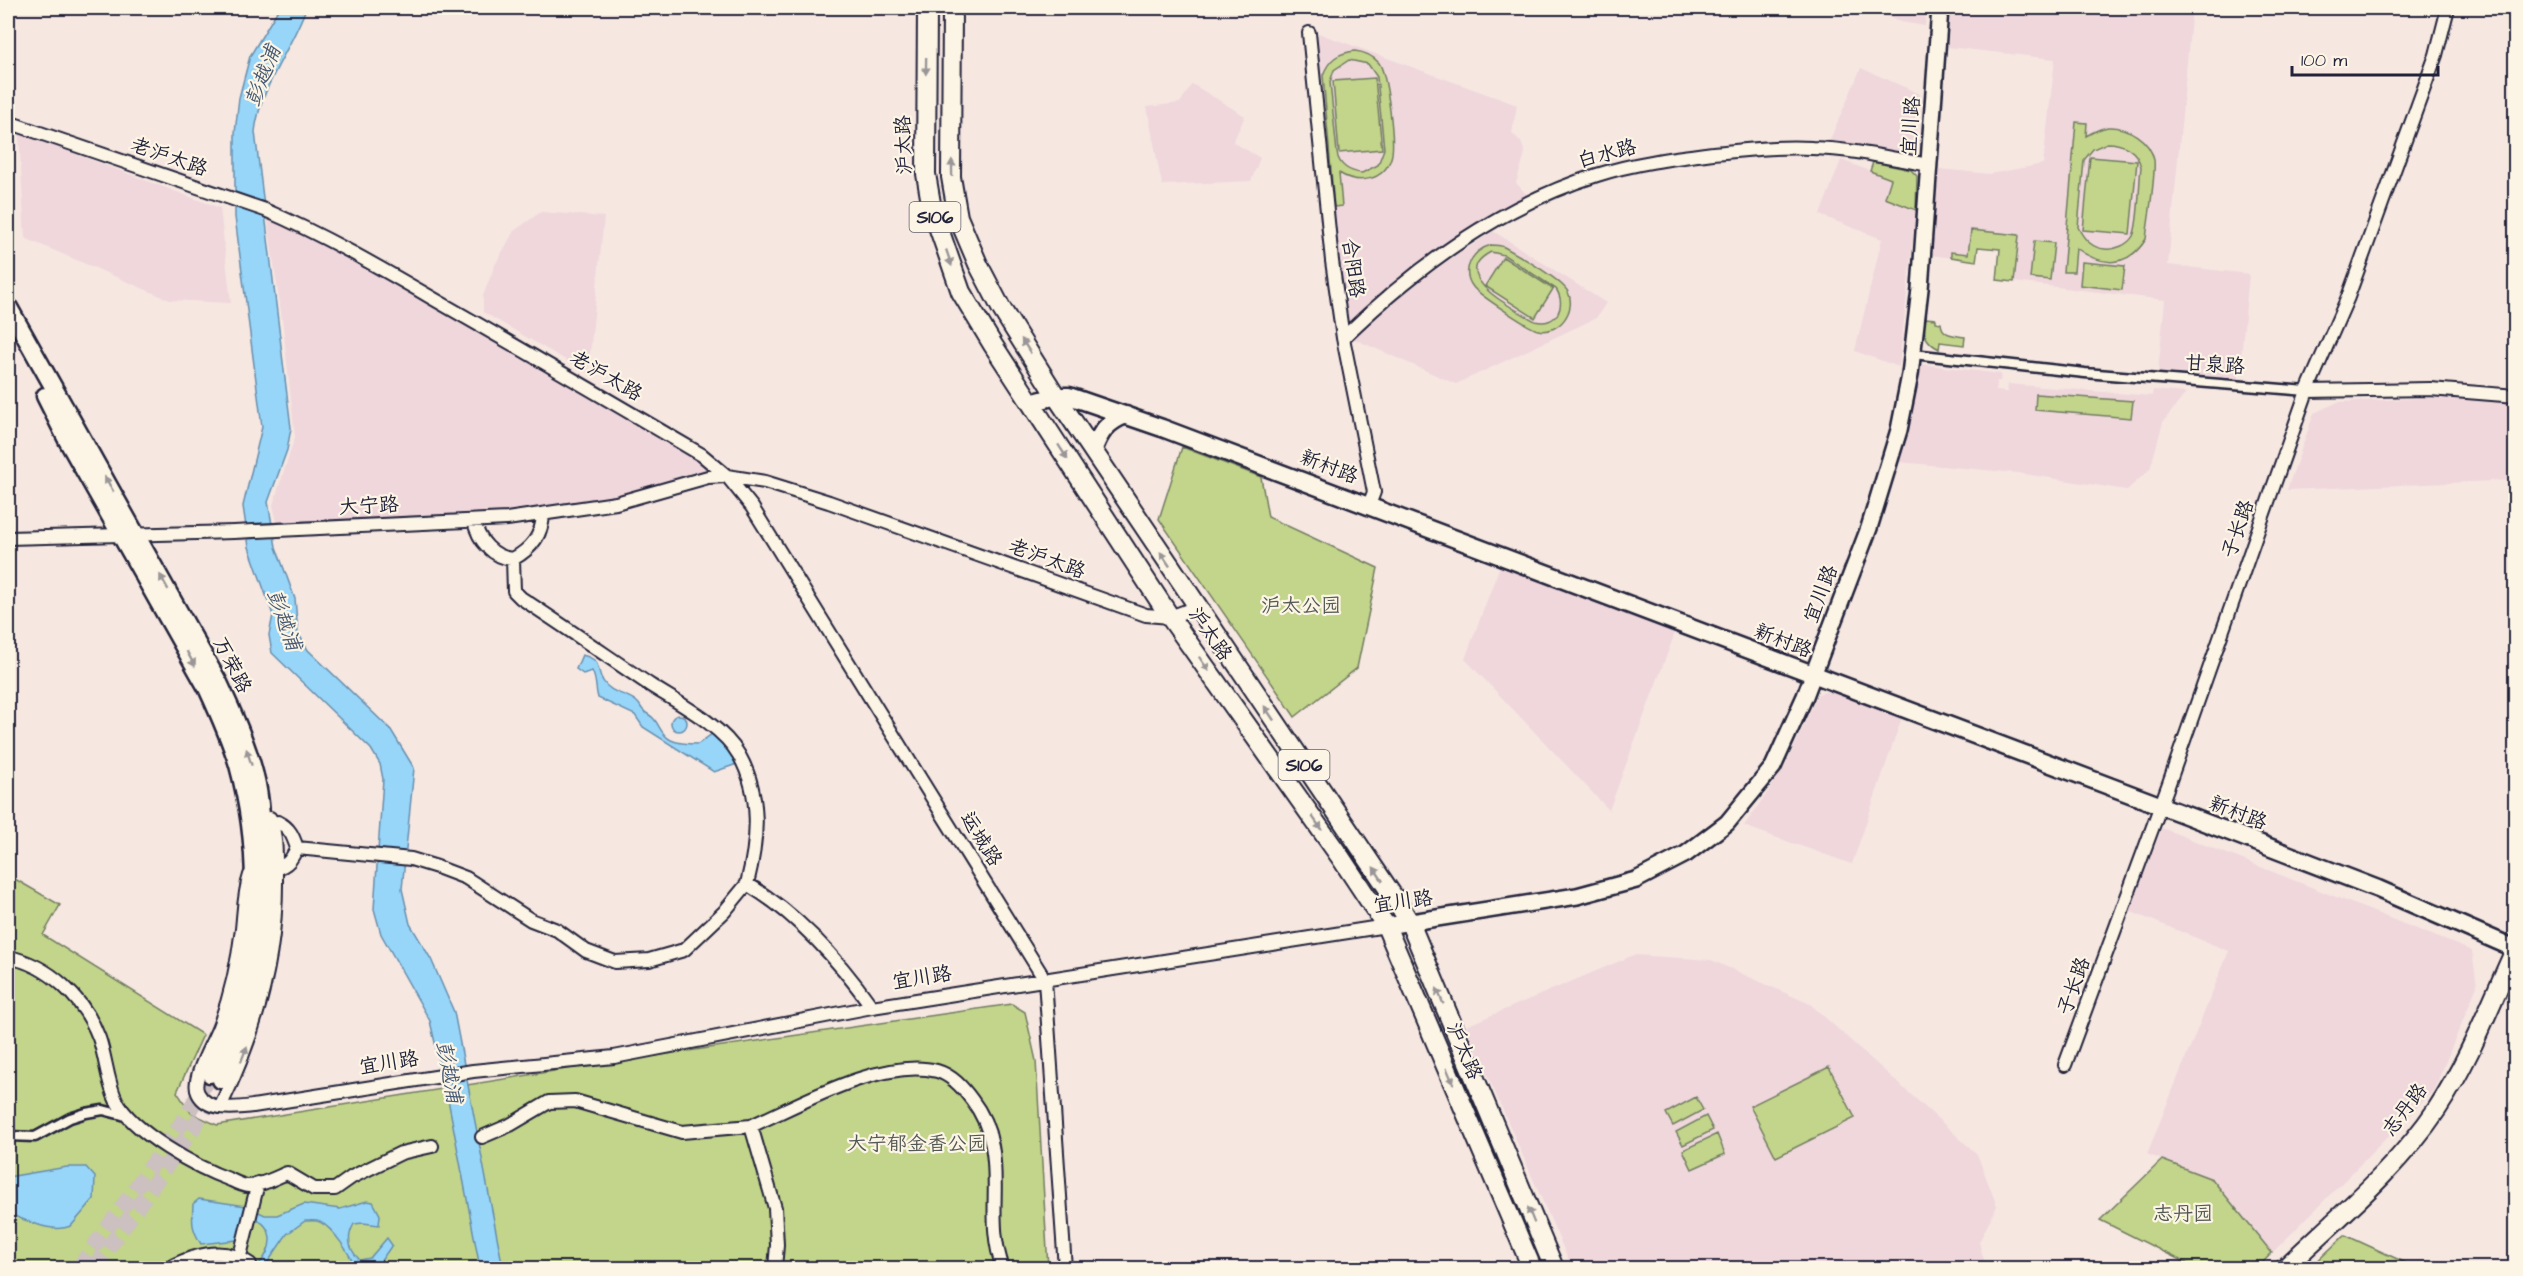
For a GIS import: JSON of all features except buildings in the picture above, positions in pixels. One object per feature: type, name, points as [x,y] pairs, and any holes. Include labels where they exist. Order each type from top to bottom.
[{"type":"main road","name":"沪太路","points":[[927,8],[926,174],[932,208],[961,292],[1170,617],[1341,858],[1386,926],[1532,1269]]},
{"type":"main road","name":"沪太路","points":[[952,8],[951,177],[958,217],[978,264],[1001,308],[1056,396],[1410,923],[1554,1269]]},
{"type":"main road","name":"万荣路","points":[[8,306],[207,688],[225,727],[245,797],[253,862],[252,931],[221,1080]]},
{"type":"main road","name":"万荣路","points":[[8,330],[219,682],[244,741],[259,793],[266,862],[264,932],[251,1000],[241,1033],[221,1080]]},
{"type":"main road","name":"新村路","points":[[1031,403],[1056,396],[1074,397],[1126,415],[1370,505],[2378,889],[2515,948]]},
{"type":"main road","points":[[1093,451],[1100,433],[1113,420],[1126,415]]},
{"type":"main road","name":"志丹路","points":[[2285,1269],[2382,1174],[2436,1109],[2460,1070],[2515,948]]},
{"type":"main road","name":"志丹路","points":[[2300,1269],[2390,1180],[2445,1116],[2469,1075],[2516,971]]},
{"type":"street","name":"宜川路","points":[[220,1107],[242,1107],[472,1071],[614,1057],[872,1007],[1598,892],[1636,880],[1686,854],[1727,823],[1764,780],[1782,751],[1880,498],[1899,430],[1913,354],[1940,8]]},
{"type":"street","name":"子长路","points":[[2065,1065],[2160,806],[2307,391],[2348,297],[2436,55],[2448,8]]},
{"type":"street","name":"合阳路","points":[[1309,33],[1328,228],[1343,338],[1374,492],[1370,505]]},
{"type":"street","name":"老沪太路","points":[[8,122],[265,210],[339,244],[702,455],[727,476],[789,488],[1146,615],[1170,617],[1197,607]]},
{"type":"street","name":"白水路","points":[[1343,338],[1404,282],[1477,230],[1536,199],[1598,174],[1684,157],[1782,148],[1835,150],[1929,165]]},
{"type":"street","name":"甘泉路","points":[[1913,354],[2096,374],[2307,391],[2430,389],[2516,396]]},
{"type":"street","name":"大宁路","points":[[8,538],[234,532],[543,515],[616,503],[708,477],[727,476]]},
{"type":"street","name":"运城路","points":[[727,476],[752,507],[1045,980],[1065,1269]]},
{"type":"street","points":[[474,520],[481,540],[503,559],[513,559],[531,546],[540,534],[543,515]]},
{"type":"street","points":[[297,848],[411,859],[466,878],[531,920],[557,930],[586,951],[615,962],[649,960],[684,950],[724,912],[747,884],[756,845],[757,820],[752,790],[738,753],[704,720],[521,598],[514,591],[513,559]]},
{"type":"street","points":[[253,862],[244,895],[240,940],[230,994],[220,1025],[196,1078],[198,1094],[203,1100],[220,1107],[221,1080],[251,1037],[269,969],[276,910],[276,868],[273,825],[259,793]]},
{"type":"street","points":[[273,825],[278,822],[286,826],[297,848],[284,867],[276,868]]},
{"type":"street","points":[[747,884],[764,894],[822,945],[845,969],[872,1007]]},
{"type":"street","points":[[8,957],[22,960],[60,981],[85,1010],[99,1038],[116,1101],[139,1127],[180,1156],[220,1176],[247,1186],[287,1173],[314,1189],[335,1189],[352,1177],[400,1153],[432,1146]]},
{"type":"street","points":[[482,1137],[510,1125],[549,1102],[575,1101],[682,1132],[751,1126],[814,1098],[890,1070],[907,1068],[938,1072],[960,1084],[976,1105],[988,1128],[993,1148],[993,1231],[1003,1269]]},
{"type":"street","points":[[221,1080],[242,1107]]},
{"type":"street","points":[[8,1136],[36,1137],[70,1118],[104,1110],[130,1116]]},
{"type":"street","points":[[751,1126],[775,1208],[777,1245],[775,1269]]},
{"type":"street","points":[[240,1256],[258,1183]]},
{"type":"street","points":[[168,1269],[186,1259],[213,1253],[240,1256],[250,1264]]},
{"type":"shaded area","points":[[1866,8],[1926,8],[1925,26],[1901,22]]},
{"type":"shaded area","points":[[1950,8],[2192,8],[2168,265],[2249,274],[2239,378],[2158,372],[2165,300],[1997,280],[2000,249],[1978,247],[1976,261],[1931,255],[1939,169],[1990,174],[2043,164],[2055,59],[1948,47]]},
{"type":"shaded area","points":[[1315,32],[1517,105],[1512,133],[1521,142],[1525,153],[1516,183],[1527,195],[1477,222],[1436,249],[1348,327],[1338,256]]},
{"type":"shaded area","points":[[1861,68],[1920,94],[1913,155],[1829,142]]},
{"type":"shaded area","points":[[1192,84],[1245,116],[1233,142],[1260,158],[1251,181],[1162,185],[1147,107],[1180,103]]},
{"type":"shaded area","points":[[19,133],[220,208],[231,303],[170,300],[25,238]]},
{"type":"shaded area","points":[[1841,160],[1891,179],[1885,198],[1916,210],[1899,367],[1855,351],[1882,239],[1820,215]]},
{"type":"shaded area","points":[[541,212],[604,217],[588,373],[483,312],[483,296],[495,265],[514,231]]},
{"type":"shaded area","points":[[267,217],[338,250],[699,459],[716,473],[613,499],[520,514],[278,526],[273,505],[295,437],[283,326]]},
{"type":"shaded area","points":[[1493,231],[1606,303],[1596,318],[1456,384],[1352,338],[1384,306],[1409,287]]},
{"type":"shaded area","points":[[1920,364],[2001,374],[2000,381],[1997,381],[1996,391],[2005,392],[2007,392],[2008,384],[2152,396],[2153,390],[2186,393],[2163,422],[2150,469],[2127,490],[2018,473],[1899,462],[1912,417]]},
{"type":"shaded area","points":[[2449,397],[2515,403],[2515,480],[2287,490],[2314,413],[2338,402]]},
{"type":"shaded area","points":[[1501,563],[1676,630],[1609,810],[1465,659]]},
{"type":"shaded area","points":[[1833,690],[1902,717],[1852,864],[1744,826],[1785,767],[1818,694]]},
{"type":"shaded area","points":[[2162,828],[2472,951],[2477,986],[2434,1090],[2272,1253],[2212,1179],[2147,1154],[2229,951],[2129,911]]},
{"type":"shaded area","points":[[1634,955],[1711,960],[1810,1004],[1977,1154],[1997,1206],[1979,1242],[1986,1268],[1572,1268],[1466,1026]]},
{"type":"green space","points":[[1349,52],[1365,53],[1379,63],[1390,109],[1392,150],[1388,166],[1383,172],[1370,179],[1354,179],[1339,173],[1342,206],[1334,207],[1323,75],[1331,61]],"holes":[[[1349,60],[1368,64],[1377,77],[1384,149],[1378,165],[1362,173],[1346,168],[1338,158],[1330,82],[1334,70]]]},
{"type":"green space","points":[[1375,78],[1382,149],[1339,153],[1333,81]]},
{"type":"green space","points":[[2076,122],[2087,123],[2086,136],[2108,127],[2130,132],[2148,146],[2154,160],[2146,239],[2131,255],[2114,262],[2095,259],[2076,248],[2074,272],[2063,272]],"holes":[[[2113,143],[2133,152],[2141,167],[2133,236],[2121,246],[2105,249],[2088,242],[2078,227],[2084,160],[2093,149]]]},
{"type":"green space","points":[[2090,157],[2137,161],[2130,234],[2083,230]]},
{"type":"green space","points":[[1873,162],[1911,170],[1917,176],[1916,210],[1885,198],[1891,179],[1870,171]]},
{"type":"green space","points":[[1971,230],[2019,235],[2014,282],[1997,280],[2000,249],[1978,247],[1976,261],[1951,257],[1951,252],[1968,254]]},
{"type":"green space","points":[[2034,241],[2054,243],[2050,280],[2030,278]]},
{"type":"green space","points":[[1491,245],[1504,247],[1539,268],[1564,287],[1568,292],[1570,306],[1564,320],[1553,329],[1538,330],[1477,291],[1469,281],[1468,268],[1474,256]],"holes":[[[1491,252],[1504,255],[1556,289],[1560,308],[1554,318],[1543,322],[1535,321],[1487,290],[1476,273],[1477,264]]]},
{"type":"green space","points":[[1503,257],[1553,289],[1535,318],[1485,286]]},
{"type":"green space","points":[[2082,262],[2125,266],[2122,290],[2080,285]]},
{"type":"green space","points":[[1925,318],[1936,319],[1946,333],[1965,337],[1964,345],[1940,342],[1939,349],[1934,346],[1927,340],[1924,328]]},
{"type":"green space","points":[[2036,394],[2133,401],[2131,418],[2035,410]]},
{"type":"green space","name":"沪太公园","points":[[1182,447],[1261,477],[1268,517],[1378,568],[1357,668],[1295,717],[1159,519]]},
{"type":"green space","name":"大宁郁金香公园","points":[[8,875],[60,905],[43,935],[203,1035],[177,1092],[191,1113],[217,1125],[585,1066],[1012,1004],[1025,1012],[1036,1061],[1048,1268],[8,1268]]},
{"type":"green space","points":[[1829,1067],[1855,1118],[1776,1157],[1750,1106]]},
{"type":"green space","points":[[1696,1097],[1703,1110],[1673,1126],[1666,1113]]},
{"type":"green space","points":[[1706,1116],[1713,1130],[1683,1145],[1676,1132]]},
{"type":"green space","points":[[1717,1134],[1725,1154],[1692,1169],[1683,1150]]},
{"type":"green space","name":"志丹园","points":[[2162,1160],[2212,1179],[2272,1253],[2257,1268],[2196,1268],[2100,1220]]},
{"type":"green space","points":[[2345,1235],[2417,1268],[2310,1268]]},
{"type":"water","name":"彭越浦","points":[[279,8],[306,8],[269,84],[258,115],[255,132],[291,428],[287,450],[268,502],[276,547],[295,599],[298,633],[308,650],[391,730],[414,768],[402,889],[410,924],[431,959],[454,1012],[503,1268],[480,1268],[448,1099],[430,1021],[381,934],[374,909],[383,779],[380,764],[371,749],[272,653],[269,635],[273,615],[249,547],[243,506],[262,427],[235,217],[235,133],[239,98],[250,56]]},
{"type":"water","points":[[582,655],[596,662],[606,686],[630,697],[639,704],[668,738],[681,743],[698,744],[712,734],[726,746],[737,764],[714,772],[643,727],[635,715],[598,698],[592,671],[583,674],[576,669]]},
{"type":"water","points":[[679,715],[687,723],[679,731],[671,723]]},
{"type":"water","points":[[67,1167],[86,1167],[95,1177],[94,1199],[71,1226],[48,1227],[8,1214],[8,1177]]},
{"type":"water","points":[[199,1199],[246,1206],[265,1215],[277,1215],[304,1204],[340,1209],[367,1201],[373,1202],[380,1215],[379,1225],[354,1224],[349,1239],[351,1248],[360,1260],[370,1258],[387,1238],[392,1245],[376,1268],[355,1268],[346,1249],[325,1225],[318,1221],[305,1221],[287,1234],[264,1268],[255,1268],[270,1244],[267,1229],[255,1219],[244,1216],[237,1240],[201,1244],[195,1234],[192,1220],[193,1204]]},
{"type":"tunnel","points":[[79,1268],[184,1120],[210,1074]]},
{"type":"tunnel","points":[[94,1268],[194,1127],[221,1080]]}]
